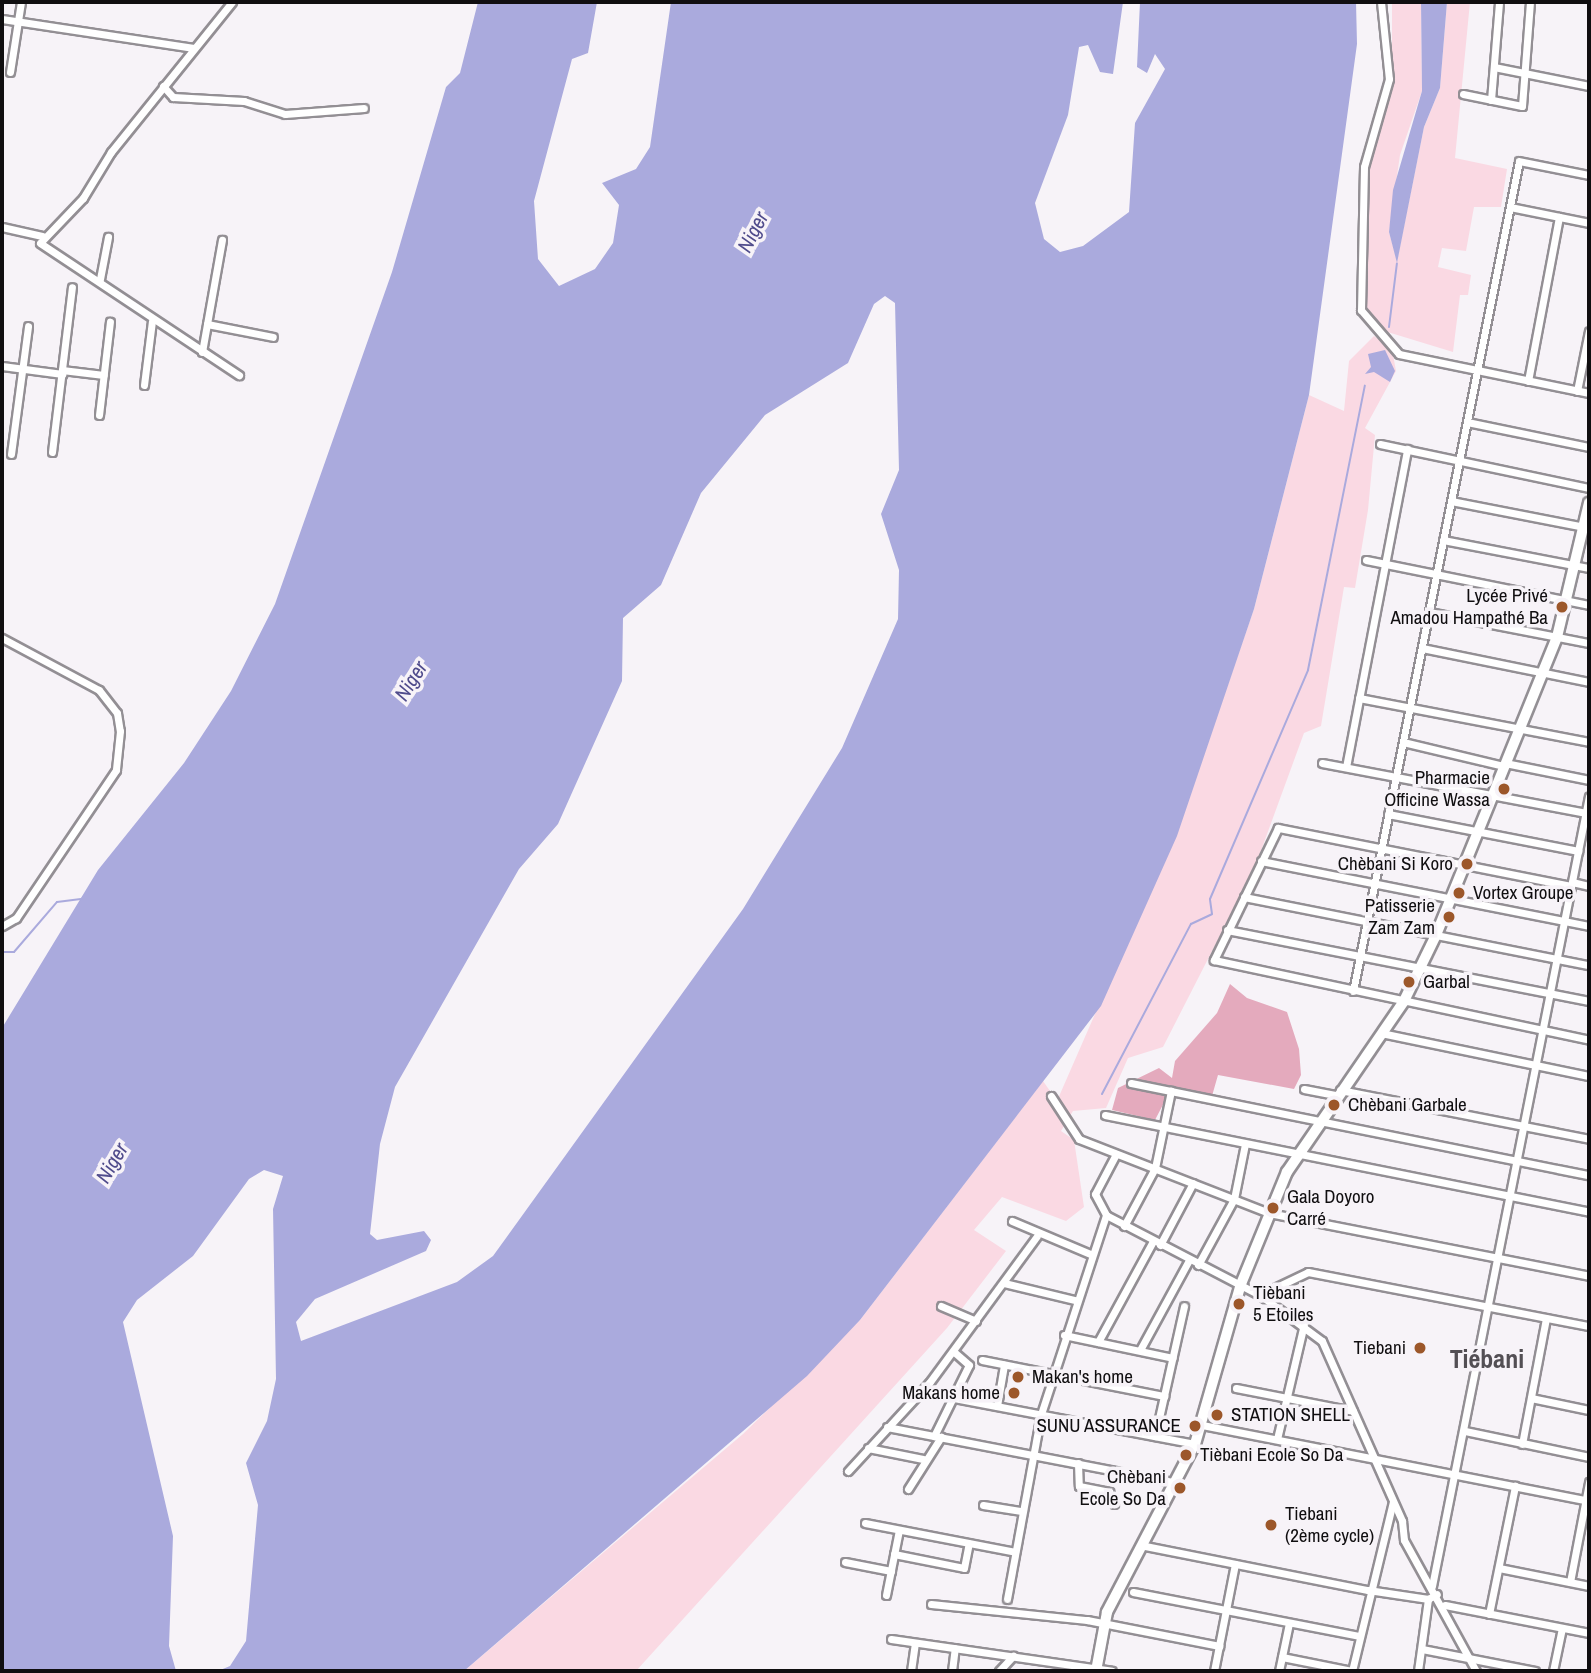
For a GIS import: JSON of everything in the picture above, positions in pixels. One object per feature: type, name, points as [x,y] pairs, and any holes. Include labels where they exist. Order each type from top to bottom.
[{"type":"main road","points":[[1096,1670],[1103,1623],[1179,1483],[1195,1444],[1241,1284],[1296,1154],[1404,1001],[1451,900],[1557,637],[1578,566],[1589,503]]},
{"type":"street","points":[[10,72],[21,2]]},
{"type":"street","points":[[232,2],[163,86],[83,198],[42,236],[40,243],[100,279],[152,321],[239,375]]},
{"type":"street","points":[[1381,2],[1389,79],[1364,167],[1361,310],[1399,354],[1589,393]]},
{"type":"street","points":[[1491,100],[1499,2]]},
{"type":"street","points":[[1463,94],[1522,106],[1530,2]]},
{"type":"street","points":[[2,19],[194,48]]},
{"type":"street","points":[[1494,67],[1589,86]]},
{"type":"street","points":[[163,86],[173,97],[244,100],[285,114],[364,108]]},
{"type":"street","points":[[1353,991],[1519,161],[1589,175]]},
{"type":"street","points":[[1510,207],[1589,223]]},
{"type":"street","points":[[1528,381],[1559,217]]},
{"type":"street","points":[[2,227],[42,236]]},
{"type":"street","points":[[100,279],[108,237]]},
{"type":"street","points":[[202,352],[222,240]]},
{"type":"street","points":[[52,452],[72,287]]},
{"type":"street","points":[[144,385],[152,321]]},
{"type":"street","points":[[99,415],[110,322]]},
{"type":"street","points":[[207,324],[273,337]]},
{"type":"street","points":[[11,454],[28,326]]},
{"type":"street","points":[[1577,391],[1589,331]]},
{"type":"street","points":[[2,366],[104,375]]},
{"type":"street","points":[[1467,422],[1589,447]]},
{"type":"street","points":[[1380,444],[1589,488]]},
{"type":"street","points":[[1346,767],[1407,449]]},
{"type":"street","points":[[1451,500],[1585,527]]},
{"type":"street","points":[[1443,540],[1589,568]]},
{"type":"street","points":[[1366,560],[1589,605]]},
{"type":"street","points":[[1429,612],[1589,643]]},
{"type":"street","points":[[2,638],[99,690],[113,706],[120,731],[116,770],[16,918],[2,926]]},
{"type":"street","points":[[1422,648],[1589,682]]},
{"type":"street","points":[[1359,698],[1589,742]]},
{"type":"street","points":[[1403,743],[1589,780]]},
{"type":"street","points":[[1322,762],[1586,813]]},
{"type":"street","points":[[1432,1586],[1465,1431],[1589,796]]},
{"type":"street","points":[[1388,814],[1578,851]]},
{"type":"street","points":[[1589,886],[1464,865],[1278,828],[1214,960],[1221,964],[1589,1040]]},
{"type":"street","points":[[1261,861],[1589,926]]},
{"type":"street","points":[[1244,897],[1589,965]]},
{"type":"street","points":[[1227,930],[1589,1002]]},
{"type":"street","points":[[1381,1033],[1589,1076]]},
{"type":"street","points":[[1131,1083],[1589,1175]]},
{"type":"street","points":[[1304,1089],[1589,1139]]},
{"type":"street","points":[[1124,1226],[1154,1168],[1171,1091]]},
{"type":"street","points":[[1051,1096],[1079,1139],[1269,1213],[1589,1276]]},
{"type":"street","points":[[1105,1115],[1589,1212]]},
{"type":"street","points":[[1198,1265],[1234,1199],[1245,1144]]},
{"type":"street","points":[[1115,1154],[1096,1194],[1106,1215],[1260,1295],[1304,1324],[1336,1363],[1353,1411],[1393,1502],[1404,1540],[1445,1605],[1476,1671]]},
{"type":"street","points":[[1098,1342],[1193,1184]]},
{"type":"street","points":[[1007,1599],[1041,1415],[1075,1300],[1106,1215]]},
{"type":"street","points":[[1012,1221],[1037,1236],[1090,1254]]},
{"type":"street","points":[[848,1471],[953,1351],[1037,1236]]},
{"type":"street","points":[[1140,1350],[1189,1260]]},
{"type":"street","points":[[1260,1295],[1308,1272],[1589,1326]]},
{"type":"street","points":[[1004,1283],[1075,1300]]},
{"type":"street","points":[[941,1306],[976,1321]]},
{"type":"street","points":[[1155,1436],[1184,1306]]},
{"type":"street","points":[[1522,1444],[1546,1318]]},
{"type":"street","points":[[1277,1439],[1304,1324]]},
{"type":"street","points":[[1064,1335],[1173,1357]]},
{"type":"street","points":[[868,1448],[930,1459],[969,1360],[953,1351]]},
{"type":"street","points":[[982,1360],[1164,1396]]},
{"type":"street","points":[[996,1406],[1004,1365]]},
{"type":"street","points":[[1236,1388],[1353,1411]]},
{"type":"street","points":[[954,1398],[1195,1444]]},
{"type":"street","points":[[1531,1398],[1589,1410]]},
{"type":"street","points":[[1202,1424],[1586,1500]]},
{"type":"street","points":[[887,1427],[1179,1483]]},
{"type":"street","points":[[1465,1431],[1589,1457]]},
{"type":"street","points":[[908,1489],[923,1459]]},
{"type":"street","points":[[1078,1464],[1079,1486],[1109,1492],[1114,1504]]},
{"type":"street","points":[[1570,1582],[1589,1482]]},
{"type":"street","points":[[1489,1614],[1515,1486]]},
{"type":"street","points":[[1282,1657],[1352,1671],[1368,1590],[1393,1502]]},
{"type":"street","points":[[983,1505],[1022,1511]]},
{"type":"street","points":[[865,1523],[1014,1552]]},
{"type":"street","points":[[886,1595],[899,1530]]},
{"type":"street","points":[[894,1554],[964,1568],[969,1543]]},
{"type":"street","points":[[1145,1546],[1368,1590],[1428,1599],[1437,1594]]},
{"type":"street","points":[[845,1562],[891,1571]]},
{"type":"street","points":[[1214,1671],[1236,1564]]},
{"type":"street","points":[[1499,1568],[1589,1586]]},
{"type":"street","points":[[1133,1592],[1359,1636]]},
{"type":"street","points":[[1418,1671],[1428,1599]]},
{"type":"street","points":[[931,1604],[1103,1623],[1219,1646]]},
{"type":"street","points":[[1445,1605],[1589,1633]]},
{"type":"street","points":[[1279,1671],[1289,1623]]},
{"type":"street","points":[[1553,1671],[1562,1628]]},
{"type":"street","points":[[891,1639],[1056,1660],[1096,1670],[1112,1671]]},
{"type":"street","points":[[911,1671],[915,1643]]},
{"type":"street","points":[[952,1671],[956,1648]]},
{"type":"street","points":[[1422,1649],[1535,1671]]},
{"type":"street","points":[[999,1671],[1013,1656]]},
{"type":"street","points":[[1054,1671],[1056,1660]]},
{"type":"shaded area","points":[[1392,2],[1421,2],[1422,91],[1400,155],[1389,232],[1397,261],[1424,127],[1440,88],[1447,2],[1470,2],[1455,158],[1507,169],[1501,207],[1474,207],[1466,251],[1442,248],[1438,267],[1471,275],[1468,295],[1460,295],[1453,352],[1381,330],[1361,298],[1369,169],[1392,84]]},
{"type":"shaded area","points":[[1374,336],[1392,349],[1396,371],[1365,428],[1375,435],[1368,510],[1355,588],[1344,587],[1321,726],[1304,733],[1255,867],[1163,1047],[1128,1058],[1106,1108],[1073,1111],[1061,1131],[1074,1140],[1084,1207],[1066,1221],[1002,1197],[974,1230],[1006,1251],[947,1328],[636,1671],[464,1671],[743,1434],[860,1320],[1043,1081],[1057,1101],[1185,808],[1254,609],[1309,395],[1344,411],[1349,361]]},
{"type":"shaded area","points":[[1230,984],[1247,998],[1287,1012],[1299,1049],[1301,1075],[1294,1089],[1218,1075],[1212,1096],[1168,1095],[1155,1120],[1112,1110],[1118,1088],[1159,1068],[1172,1078],[1175,1061],[1217,1013]]},
{"type":"water","name":"Niger","points":[[478,2],[597,2],[588,53],[572,59],[534,201],[538,259],[559,286],[595,269],[613,243],[619,205],[602,183],[636,169],[650,147],[671,2],[1123,2],[1113,74],[1100,72],[1088,45],[1079,47],[1068,115],[1035,203],[1044,239],[1060,252],[1083,246],[1129,212],[1135,123],[1165,69],[1155,54],[1147,73],[1137,67],[1140,2],[1356,2],[1357,44],[1309,395],[1254,609],[1177,836],[1101,1006],[860,1320],[807,1376],[464,1671],[218,1671],[230,1666],[246,1641],[258,1505],[246,1463],[267,1421],[276,1379],[273,1209],[283,1176],[264,1170],[249,1179],[193,1256],[137,1300],[123,1322],[173,1536],[169,1646],[176,1671],[2,1671],[2,1028],[98,870],[184,763],[231,691],[275,604],[392,272],[446,87],[460,73]],"holes":[[[885,296],[895,303],[899,470],[881,514],[899,570],[898,619],[842,748],[743,909],[493,1256],[457,1282],[301,1341],[296,1322],[315,1299],[426,1251],[431,1240],[424,1231],[377,1240],[370,1234],[380,1144],[395,1087],[519,869],[558,824],[622,681],[623,618],[661,585],[701,493],[765,415],[848,363],[874,304]]]},
{"type":"water","points":[[1421,2],[1447,2],[1440,88],[1424,127],[1397,263],[1389,232],[1393,190],[1422,91]]},
{"type":"water","points":[[1385,350],[1395,371],[1390,382],[1374,372],[1365,374],[1371,367],[1368,354]]},
{"type":"waterway","points":[[1389,327],[1397,263]]},
{"type":"waterway","points":[[1102,1094],[1191,924],[1212,914],[1210,899],[1308,670],[1365,386]]},
{"type":"waterway","points":[[2,952],[14,952],[57,902],[83,899]]},
{"type":"place","name":"Lycée Privé Amadou Hampathé Ba","points":[[1562,607]]},
{"type":"place","name":"Pharmacie Officine Wassa","points":[[1504,789]]},
{"type":"place","name":"Chèbani Si Koro","points":[[1467,864]]},
{"type":"place","name":"Vortex Groupe","points":[[1459,893]]},
{"type":"place","name":"Patisserie Zam Zam","points":[[1449,917]]},
{"type":"place","name":"Garbal","points":[[1409,982]]},
{"type":"place","name":"Chèbani Garbale","points":[[1334,1105]]},
{"type":"place","name":"Gala Doyoro Carré","points":[[1273,1208]]},
{"type":"place","name":"Tièbani 5 Etoiles","points":[[1239,1304]]},
{"type":"place","name":"Tiebani","points":[[1420,1348]]},
{"type":"place","name":"Makan's home","points":[[1018,1377]]},
{"type":"place","name":"Makans home","points":[[1014,1393]]},
{"type":"place","name":"STATION SHELL","points":[[1217,1415]]},
{"type":"place","name":"SUNU ASSURANCE","points":[[1195,1426]]},
{"type":"place","name":"Tièbani Ecole So Da","points":[[1186,1455]]},
{"type":"place","name":"Chèbani Ecole So Da","points":[[1180,1488]]},
{"type":"place","name":"Tiebani (2ème cycle)","points":[[1271,1525]]},
{"type":"district","name":"Tiébani","points":[[1487,1359]]}]
